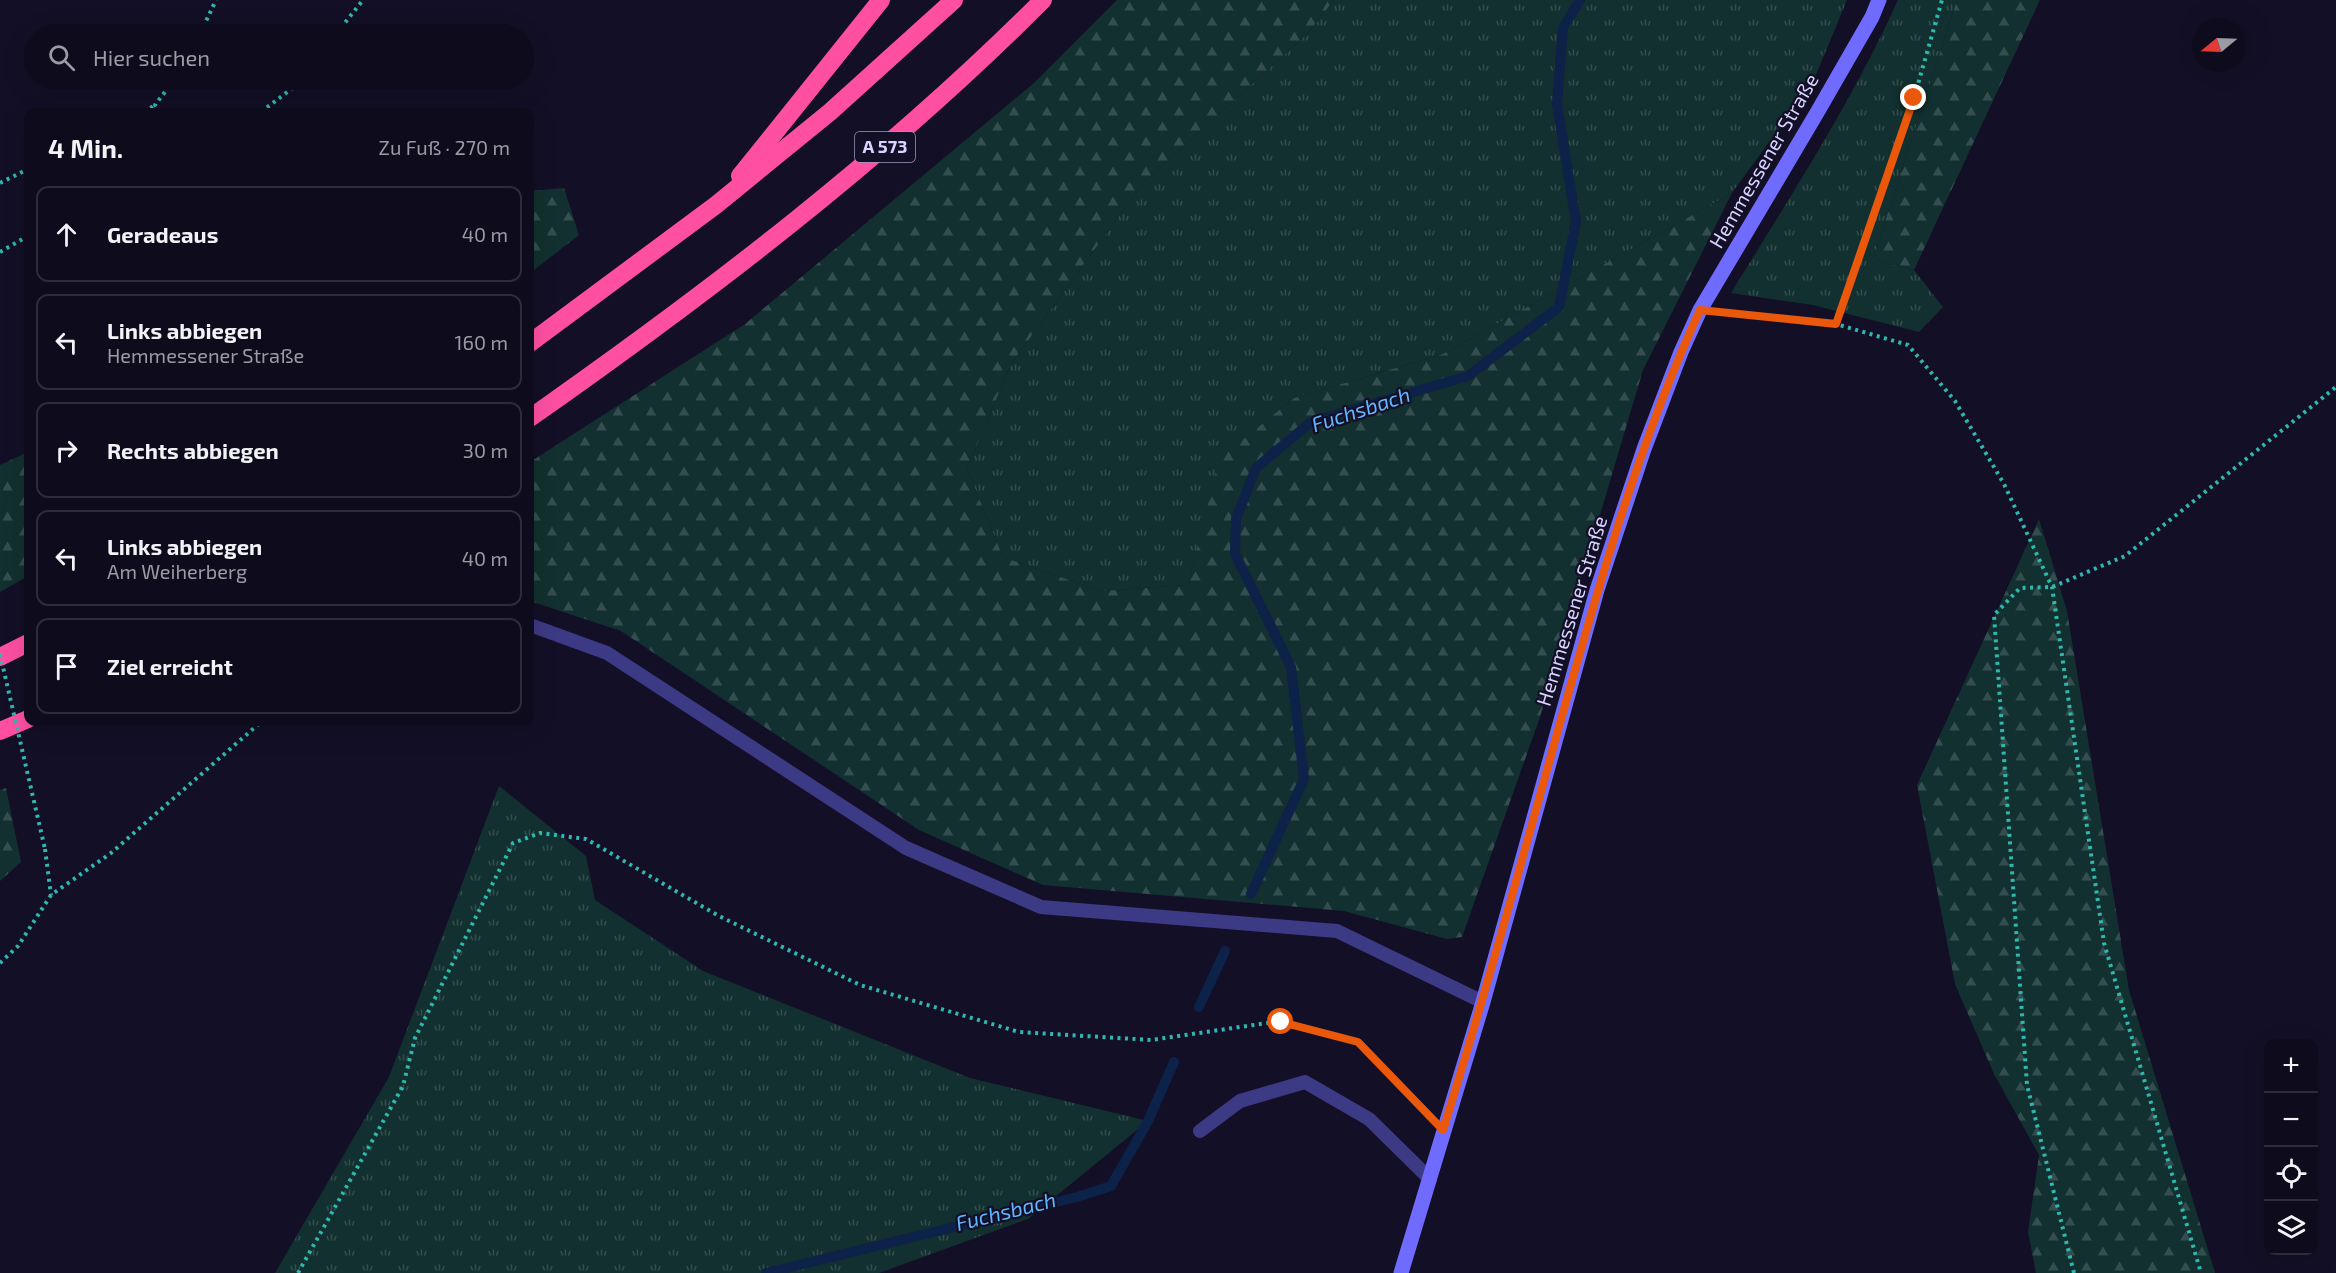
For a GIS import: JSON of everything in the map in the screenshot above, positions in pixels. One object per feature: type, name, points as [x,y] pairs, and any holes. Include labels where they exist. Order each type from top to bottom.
[{"type":"highway","points":[[716,205],[881,0]]},
{"type":"highway","points":[[534,340],[716,205],[830,112],[954,0]]},
{"type":"highway","name":"A 573","points":[[534,415],[717,284],[851,177],[978,65],[1043,0]]},
{"type":"highway","points":[[0,656],[24,645]]},
{"type":"highway","points":[[0,731],[24,721]]},
{"type":"main road","name":"Hemmessener Straße","points":[[1401,1273],[1483,1002],[1597,590],[1644,449],[1681,351],[1700,310],[1818,111],[1872,17],[1879,0]]},
{"type":"lane","points":[[534,626],[607,653],[906,848],[1041,907],[1336,931],[1483,1002]]},
{"type":"lane","points":[[1200,1131],[1240,1101],[1305,1082],[1369,1119],[1430,1179]]},
{"type":"path","points":[[205,24],[216,0]]},
{"type":"path","points":[[344,24],[363,0]]},
{"type":"path","points":[[1836,324],[1914,98],[1942,0]]},
{"type":"path","points":[[150,108],[166,90]]},
{"type":"path","points":[[266,108],[290,90]]},
{"type":"path","points":[[0,183],[24,171]]},
{"type":"path","points":[[0,252],[24,238]]},
{"type":"path","points":[[1700,310],[1836,324],[1908,345],[1955,401],[2004,484],[2052,587],[2104,943],[2201,1273]]},
{"type":"path","points":[[2074,1273],[2027,1085],[1994,615],[2020,588],[2052,587],[2125,556],[2336,387]]},
{"type":"path","points":[[0,656],[45,849],[51,895]]},
{"type":"path","points":[[0,963],[18,946],[51,895],[111,853],[256,726]]},
{"type":"path","points":[[298,1273],[403,1086],[416,1038],[513,843],[540,833],[586,839],[719,916],[860,985],[1019,1032],[1150,1040],[1281,1022],[1358,1042],[1443,1130]]},
{"type":"green space","points":[[1117,0],[1334,0],[1308,33],[1143,183],[1011,364],[967,469],[1003,557],[1101,591],[1188,585],[1219,459],[1294,398],[1443,354],[1732,193],[1643,370],[1540,717],[1462,937],[1447,939],[1344,911],[1043,885],[919,830],[621,631],[534,602],[534,459],[745,324],[1034,83]]},
{"type":"green space","points":[[1334,0],[1847,0],[1813,82],[1732,193],[1443,354],[1294,398],[1220,459],[1188,585],[1101,591],[1003,557],[967,469],[1011,364],[1143,183],[1308,33]]},
{"type":"green space","points":[[1898,0],[1957,0],[1873,259],[1914,270],[1943,307],[1919,332],[1813,305],[1731,293],[1841,112]]},
{"type":"green space","points":[[1957,0],[2040,0],[1914,270],[1873,259]]},
{"type":"green space","points":[[564,188],[579,235],[534,270],[534,191]]},
{"type":"green space","points":[[24,454],[24,578],[0,592],[0,465]]},
{"type":"green space","points":[[2039,519],[2067,611],[2129,990],[2215,1273],[2036,1273],[2028,1232],[2039,1155],[1994,1074],[1955,984],[1917,785]]},
{"type":"green space","points":[[499,786],[586,856],[595,900],[703,971],[970,1078],[1148,1121],[1028,1219],[879,1273],[275,1273],[389,1077]]},
{"type":"green space","points":[[6,788],[21,862],[0,881],[0,790]]},
{"type":"waterway","name":"Fuchsbach","points":[[1251,894],[1304,779],[1291,667],[1235,554],[1236,519],[1256,468],[1311,422],[1468,376],[1559,307],[1576,222],[1557,104],[1563,28],[1580,0]]},
{"type":"waterway","name":"Fuchsbach","points":[[1199,1007],[1225,951]]},
{"type":"waterway","name":"Fuchsbach","points":[[766,1273],[1077,1197],[1111,1186],[1148,1121],[1174,1062]]},
{"type":"route","points":[[1281,1022],[1358,1042],[1443,1130],[1483,1002],[1597,590],[1644,449],[1681,351],[1700,310],[1836,324],[1914,98]]}]
